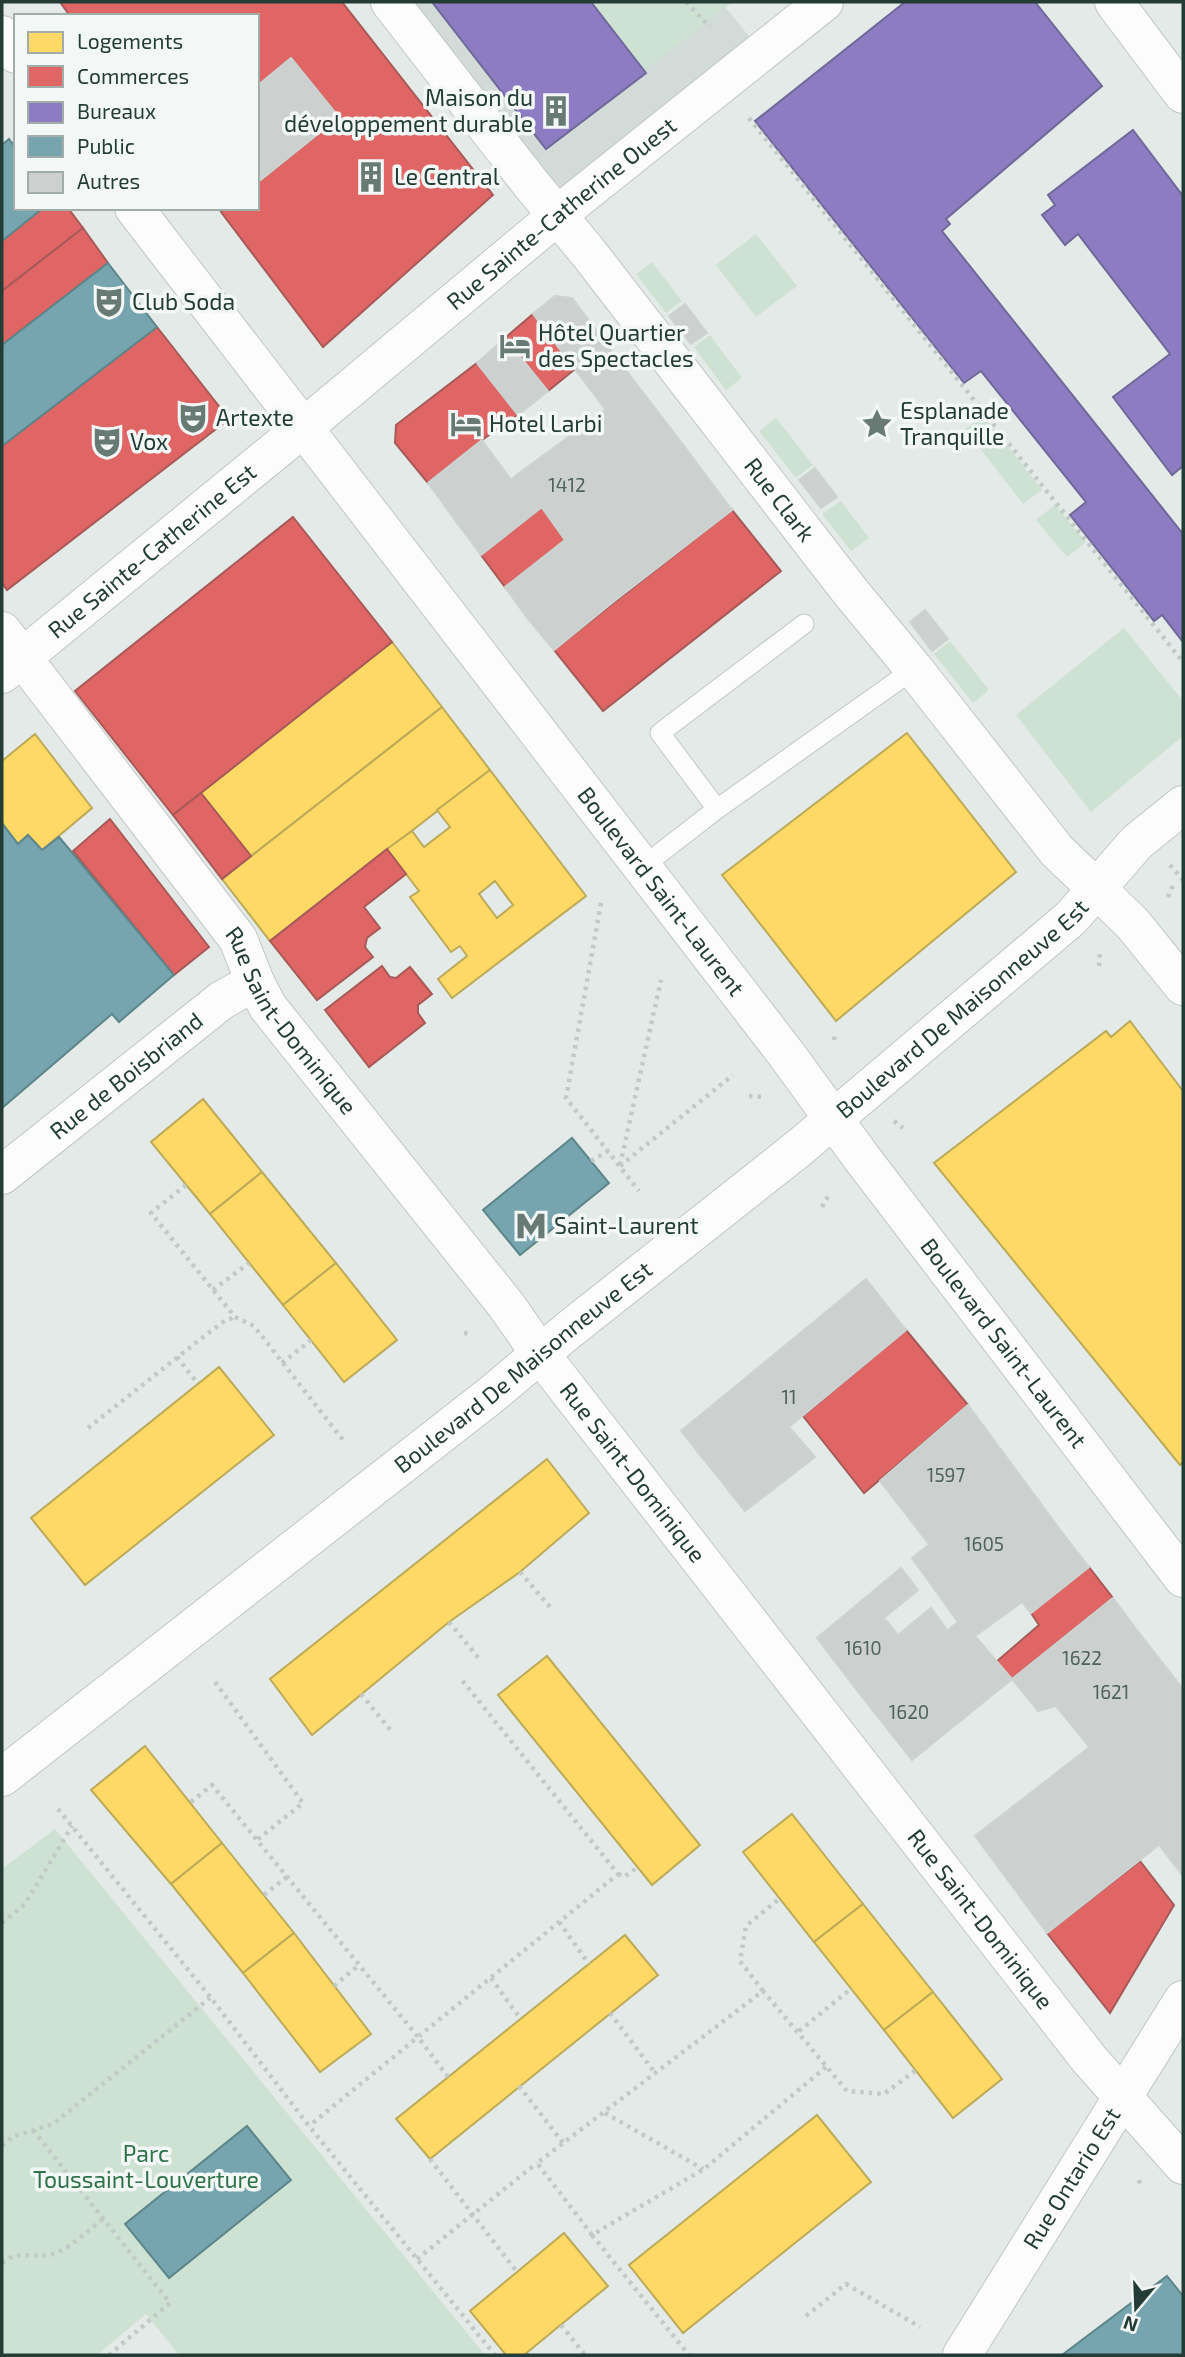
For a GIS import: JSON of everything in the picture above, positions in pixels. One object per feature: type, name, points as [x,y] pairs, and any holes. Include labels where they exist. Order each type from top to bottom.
[{"type":"street","name":"Rue Clark","points":[[390,2],[849,590],[1057,851],[1133,924],[1183,986]]},
{"type":"street","name":"Rue Sainte-Catherine Ouest","points":[[303,428],[557,216],[824,2]]},
{"type":"street","points":[[1115,2],[1183,94]]},
{"type":"street","points":[[2,35],[14,51]]},
{"type":"street","name":"Boulevard Saint-Laurent","points":[[136,210],[787,1055],[1183,1577]]},
{"type":"street","name":"Rue Sainte-Catherine Est","points":[[8,654],[303,428]]},
{"type":"street","name":"Rue Saint-Dominique","points":[[8,654],[238,939],[268,1007],[506,1305],[541,1354],[1080,2048],[1183,2165]]},
{"type":"street","name":"Boulevard De Maisonneuve Est","points":[[2,1777],[491,1395],[799,1148],[1071,918],[1137,842],[1183,805]]},
{"type":"street","name":"Rue de Boisbriand","points":[[2,1175],[222,1000],[255,982]]},
{"type":"street","name":"Rue Ontario Est","points":[[962,2355],[1183,2000]]},
{"type":"lane","points":[[717,808],[660,733],[804,624]]},
{"type":"lane","points":[[642,867],[717,808],[914,669]]},
{"type":"path","points":[[686,2],[709,27]]},
{"type":"path","points":[[750,118],[1183,662]]},
{"type":"path","points":[[1168,897],[1174,883]]},
{"type":"path","points":[[601,903],[566,1098],[639,1191]]},
{"type":"path","points":[[1098,966],[1100,950]]},
{"type":"path","points":[[620,1166],[661,980]]},
{"type":"path","points":[[834,1040],[835,1032]]},
{"type":"path","points":[[620,1166],[733,1075]]},
{"type":"path","points":[[749,1096],[765,1097]]},
{"type":"path","points":[[894,1121],[904,1128]]},
{"type":"path","points":[[592,1161],[608,1151]]},
{"type":"path","points":[[186,1185],[151,1213],[235,1317],[254,1326],[343,1440]]},
{"type":"path","points":[[822,1207],[830,1193]]},
{"type":"path","points":[[213,1290],[248,1262]]},
{"type":"path","points":[[88,1428],[223,1322],[235,1317]]},
{"type":"path","points":[[464,1333],[472,1334]]},
{"type":"path","points":[[282,1363],[311,1340]]},
{"type":"path","points":[[177,1357],[198,1384]]},
{"type":"path","points":[[520,1572],[551,1607]]},
{"type":"path","points":[[449,1622],[481,1661]]},
{"type":"path","points":[[461,1679],[618,1874],[624,1877],[638,1867]]},
{"type":"path","points":[[215,1682],[303,1803],[257,1840]]},
{"type":"path","points":[[361,1695],[392,1732]]},
{"type":"path","points":[[191,1802],[212,1785],[448,2077]]},
{"type":"path","points":[[58,1809],[211,1998],[309,2126],[495,2355]]},
{"type":"path","points":[[2,1923],[25,1904],[72,1826]]},
{"type":"path","points":[[309,2126],[618,1874]]},
{"type":"path","points":[[264,1895],[288,1876]]},
{"type":"path","points":[[779,1899],[746,1926],[740,1961],[763,1991],[848,2091],[884,2094],[916,2070]]},
{"type":"path","points":[[559,1922],[589,1965]]},
{"type":"path","points":[[334,1986],[359,1965]]},
{"type":"path","points":[[491,1978],[520,2018]]},
{"type":"path","points":[[799,2031],[852,1988]]},
{"type":"path","points":[[417,2259],[537,2163],[763,1991]]},
{"type":"path","points":[[2,2146],[15,2136],[53,2124],[211,1998]]},
{"type":"path","points":[[610,2013],[655,2073]]},
{"type":"path","points":[[592,2235],[704,2169],[826,2067]]},
{"type":"path","points":[[519,2086],[564,2144]]},
{"type":"path","points":[[605,2113],[704,2169]]},
{"type":"path","points":[[33,2130],[170,2303],[109,2355]]},
{"type":"path","points":[[430,2159],[517,2272]]},
{"type":"path","points":[[537,2163],[689,2355]]},
{"type":"path","points":[[1139,2180],[1141,2188]]},
{"type":"path","points":[[2,2263],[14,2255],[55,2254],[103,2219]]},
{"type":"path","points":[[806,2316],[846,2284],[920,2327]]},
{"type":"path","points":[[561,2325],[585,2355]]},
{"type":"shaded area","points":[[402,2],[721,2],[756,45],[559,200]]},
{"type":"green space","points":[[593,2],[732,2],[644,71]]},
{"type":"green space","points":[[756,234],[797,286],[756,317],[716,265]]},
{"type":"green space","points":[[652,262],[682,301],[666,313],[636,274]]},
{"type":"green space","points":[[710,335],[742,378],[726,390],[694,347]]},
{"type":"green space","points":[[984,416],[1042,490],[1023,504],[965,429]]},
{"type":"green space","points":[[776,418],[813,465],[796,478],[759,431]]},
{"type":"green space","points":[[841,501],[869,538],[851,551],[822,514]]},
{"type":"green space","points":[[1055,505],[1086,542],[1067,557],[1036,520]]},
{"type":"green space","points":[[1124,628],[1183,701],[1183,736],[1091,812],[1016,715]]},
{"type":"green space","points":[[950,641],[989,690],[973,703],[934,654]]},
{"type":"green space","name":"Parc Toussaint-Louverture","points":[[55,1829],[485,2355],[179,2355],[146,2314],[97,2355],[2,2355],[2,1869]]},
{"type":"building: Logements","points":[[392,642],[442,707],[251,856],[201,793]]},
{"type":"building: Logements","points":[[442,707],[490,770],[270,941],[222,879]]},
{"type":"building: Logements","points":[[907,733],[1016,872],[836,1021],[722,875]]},
{"type":"building: Logements","points":[[35,734],[92,808],[42,850],[28,835],[18,844],[2,823],[2,761]]},
{"type":"building: Logements","points":[[490,770],[586,896],[452,998],[438,979],[467,956],[460,946],[451,952],[410,897],[419,891],[387,849],[412,831],[424,847],[450,827],[437,810]],"holes":[[[495,881],[513,905],[497,918],[479,894]]]},
{"type":"building: Logements","points":[[1130,1021],[1183,1091],[1183,1462],[1180,1465],[934,1163],[1106,1031],[1111,1037]]},
{"type":"building: Logements","points":[[203,1099],[262,1172],[210,1214],[151,1142]]},
{"type":"building: Logements","points":[[262,1172],[336,1263],[283,1305],[210,1214]]},
{"type":"building: Logements","points":[[336,1263],[397,1340],[344,1382],[283,1305]]},
{"type":"building: Logements","points":[[219,1367],[274,1435],[85,1585],[31,1518]]},
{"type":"building: Logements","points":[[547,1459],[589,1513],[520,1572],[449,1622],[312,1735],[270,1679]]},
{"type":"building: Logements","points":[[547,1656],[700,1845],[652,1885],[498,1695]]},
{"type":"building: Logements","points":[[145,1746],[222,1843],[171,1884],[91,1790]]},
{"type":"building: Logements","points":[[792,1814],[863,1904],[814,1942],[743,1852]]},
{"type":"building: Logements","points":[[222,1843],[294,1933],[243,1973],[171,1884]]},
{"type":"building: Logements","points":[[863,1904],[933,1992],[884,2030],[814,1942]]},
{"type":"building: Logements","points":[[294,1933],[371,2034],[320,2072],[243,1973]]},
{"type":"building: Logements","points":[[625,1935],[658,1975],[430,2159],[396,2119]]},
{"type":"building: Logements","points":[[933,1992],[1002,2079],[953,2118],[884,2030]]},
{"type":"building: Logements","points":[[817,2115],[871,2182],[683,2333],[629,2265]]},
{"type":"building: Logements","points":[[564,2233],[608,2286],[524,2355],[506,2355],[470,2311]]},
{"type":"building: Commerces","name":"Le Central","points":[[60,2],[342,2],[493,195],[323,347],[221,212],[259,210],[259,181],[339,117],[291,58],[259,84],[259,14],[69,14]]},
{"type":"building: Commerces","points":[[41,210],[70,210],[83,228],[2,291],[2,241]]},
{"type":"building: Commerces","points":[[83,228],[108,263],[2,345],[2,291]]},
{"type":"building: Commerces","points":[[533,314],[575,369],[548,391],[505,338]]},
{"type":"building: Commerces","points":[[157,327],[229,419],[7,590],[2,583],[2,446]]},
{"type":"building: Commerces","points":[[477,363],[518,415],[428,483],[395,443],[396,425]]},
{"type":"building: Commerces","points":[[542,507],[565,540],[505,587],[481,555]]},
{"type":"building: Commerces","points":[[732,510],[781,571],[603,711],[554,650]]},
{"type":"building: Commerces","points":[[293,517],[392,642],[173,815],[75,691]]},
{"type":"building: Commerces","points":[[201,793],[251,856],[222,879],[173,815]]},
{"type":"building: Commerces","points":[[110,819],[209,947],[174,975],[73,851]]},
{"type":"building: Commerces","points":[[387,849],[406,874],[364,907],[380,928],[367,938],[365,947],[373,957],[317,1000],[270,941]]},
{"type":"building: Commerces","points":[[382,966],[390,977],[396,978],[410,967],[432,994],[418,1005],[418,1013],[425,1023],[369,1067],[325,1010]]},
{"type":"building: Commerces","points":[[906,1330],[968,1405],[864,1493],[803,1416]]},
{"type":"building: Commerces","points":[[1089,1567],[1113,1598],[1012,1679],[996,1662],[1039,1625],[1031,1613]]},
{"type":"building: Commerces","points":[[1140,1861],[1174,1905],[1110,2013],[1047,1933]]},
{"type":"building: Bureaux","name":"Maison du développement durable","points":[[432,2],[591,2],[646,73],[546,149]]},
{"type":"building: Bureaux","points":[[905,2],[1035,2],[1102,86],[946,219],[950,224],[942,231],[1183,534],[1183,642],[1162,615],[1154,621],[1070,515],[1086,502],[981,371],[964,383],[755,121]]},
{"type":"building: Bureaux","points":[[1133,130],[1183,196],[1183,466],[1172,475],[1113,397],[1170,354],[1078,234],[1065,245],[1042,215],[1055,205],[1048,195]]},
{"type":"building: Public","points":[[9,139],[14,145],[14,210],[41,210],[2,241],[2,145]]},
{"type":"building: Public","points":[[108,263],[157,327],[2,446],[2,345]]},
{"type":"building: Public","points":[[2,823],[18,844],[28,835],[42,850],[59,837],[174,975],[119,1022],[112,1014],[2,1108]]},
{"type":"building: Public","points":[[572,1138],[609,1183],[520,1255],[483,1210]]},
{"type":"building: Public","points":[[247,2126],[291,2180],[169,2278],[125,2224]]},
{"type":"building: Public","points":[[1167,2276],[1183,2296],[1183,2355],[1062,2355]]},
{"type":"building: Autres","points":[[291,58],[339,117],[259,181],[259,84]]},
{"type":"building: Autres","points":[[555,296],[572,298],[638,386],[606,410],[533,314]]},
{"type":"building: Autres","points":[[685,304],[707,333],[691,344],[669,316]]},
{"type":"building: Autres","points":[[505,338],[548,391],[518,415],[477,363]]},
{"type":"building: Autres","points":[[638,386],[684,446],[565,540],[518,474]]},
{"type":"building: Autres","points":[[482,440],[511,480],[458,524],[428,483]]},
{"type":"building: Autres","points":[[684,446],[732,510],[613,602],[565,540]]},
{"type":"building: Autres","points":[[815,468],[837,497],[821,508],[799,480]]},
{"type":"building: Autres","points":[[518,474],[542,507],[481,555],[458,524]]},
{"type":"building: Autres","points":[[565,540],[589,571],[528,619],[505,587]]},
{"type":"building: Autres","points":[[589,571],[613,602],[554,650],[528,619]]},
{"type":"building: Autres","points":[[925,610],[948,639],[932,651],[910,622]]},
{"type":"building: Autres","points":[[866,1279],[906,1330],[789,1427],[815,1457],[745,1511],[681,1431]]},
{"type":"building: Autres","points":[[968,1405],[1019,1474],[929,1544],[880,1481]]},
{"type":"building: Autres","points":[[1019,1474],[1064,1535],[958,1622],[912,1558]]},
{"type":"building: Autres","points":[[1064,1535],[1089,1567],[1031,1613],[1022,1602],[975,1636],[963,1618]]},
{"type":"building: Autres","points":[[901,1568],[918,1590],[884,1618],[898,1635],[931,1608],[947,1630],[863,1698],[817,1638]]},
{"type":"building: Autres","points":[[1113,1598],[1143,1638],[1056,1706],[1038,1711],[1012,1679]]},
{"type":"building: Autres","points":[[963,1618],[1012,1679],[912,1760],[863,1698]]},
{"type":"building: Autres","points":[[1143,1638],[1176,1680],[1090,1748],[1056,1706]]},
{"type":"building: Autres","points":[[1176,1680],[1183,1689],[1183,1876],[1159,1845],[1047,1933],[975,1836]]},
{"type":"place","name":"Maison du développement durable","points":[[556,111]]},
{"type":"place","name":"Le Central","points":[[371,177]]},
{"type":"place","name":"Club Soda","points":[[109,302]]},
{"type":"place","name":"Hôtel Quartier des Spectacles","points":[[515,346]]},
{"type":"place","name":"Artexte","points":[[193,418]]},
{"type":"place","name":"Hotel Larbi","points":[[466,424]]},
{"type":"place","name":"Esplanade Tranquille","points":[[877,424]]},
{"type":"place","name":"Vox","points":[[107,442]]},
{"type":"place","name":"Saint-Laurent","points":[[531,1226]]}]
